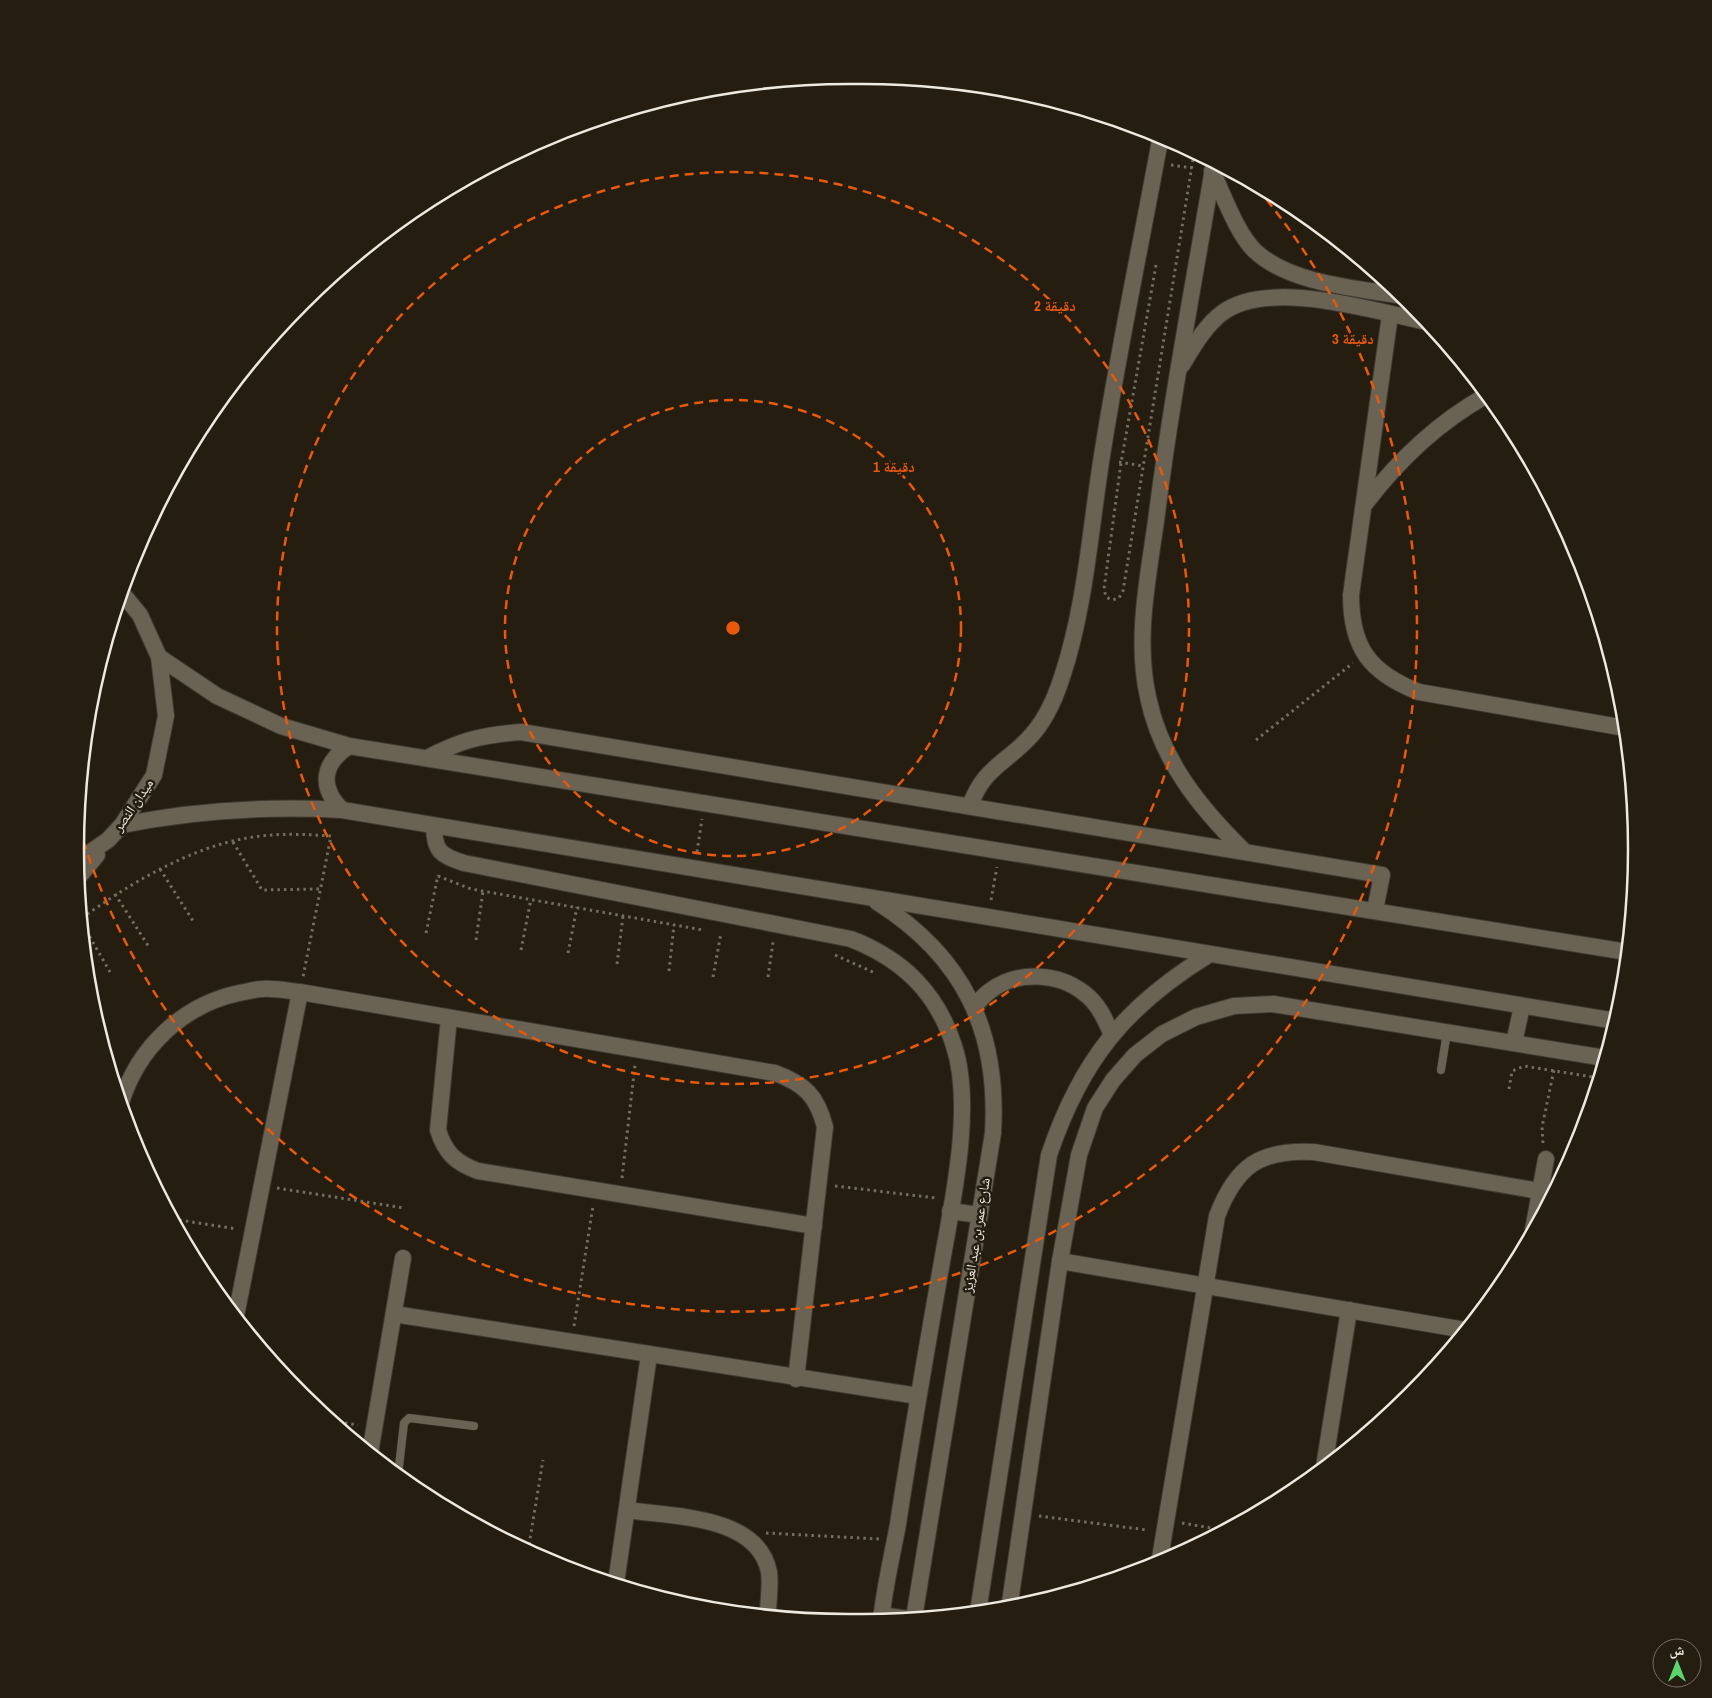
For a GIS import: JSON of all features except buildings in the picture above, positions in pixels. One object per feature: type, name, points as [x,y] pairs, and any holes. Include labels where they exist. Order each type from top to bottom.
[{"type":"street","points":[[970,806],[975,792],[986,775],[1028,740],[1042,722],[1054,699],[1065,666],[1082,596],[1102,460],[1159,144]]},
{"type":"street","points":[[1213,169],[1162,469],[1146,597],[1142,647],[1148,697],[1164,745],[1188,789],[1214,821],[1244,851]]},
{"type":"street","points":[[1214,170],[1245,238],[1255,251],[1279,268],[1304,277],[1388,293]]},
{"type":"street","points":[[1179,371],[1200,337],[1222,313],[1245,302],[1275,297],[1308,298],[1415,320]]},
{"type":"street","points":[[1390,315],[1351,595],[1351,619],[1356,638],[1364,654],[1374,667],[1395,683],[1419,692],[1618,727]]},
{"type":"street","points":[[1364,506],[1400,461],[1421,441],[1443,422],[1481,399]]},
{"type":"street","name":"ميدان النصر","points":[[84,856],[108,840],[122,826],[154,775],[166,716],[159,657],[140,615],[126,598]]},
{"type":"street","points":[[159,657],[217,696],[249,711],[282,726],[349,746],[1622,951]]},
{"type":"street","points":[[426,758],[457,742],[488,734],[521,732],[1382,875],[1375,910]]},
{"type":"street","points":[[342,810],[333,801],[328,789],[326,776],[330,764],[338,753],[349,746]]},
{"type":"street","points":[[122,826],[164,817],[241,808],[342,810],[1609,1020]]},
{"type":"street","points":[[434,826],[434,840],[443,854],[475,866],[833,934],[869,946],[897,963],[918,980],[937,1007],[954,1045],[960,1069],[961,1129],[951,1205],[882,1614]]},
{"type":"street","points":[[84,870],[108,840]]},
{"type":"street","name":"شارع عمر بن عبد العزيز","points":[[869,897],[902,918],[930,943],[955,973],[974,1007],[985,1037],[992,1068],[995,1100],[993,1132],[915,1613]]},
{"type":"street","points":[[979,1605],[1049,1155],[1061,1120],[1076,1086],[1112,1035],[1146,999],[1177,974],[1210,954]]},
{"type":"street","points":[[974,1007],[992,989],[1014,979],[1039,976],[1064,981],[1085,993],[1102,1012],[1112,1035]]},
{"type":"street","points":[[124,1094],[127,1082],[150,1046],[182,1017],[220,997],[261,988],[300,992],[775,1073],[793,1080],[813,1097],[820,1108],[825,1128],[796,1379]]},
{"type":"street","points":[[237,1309],[300,992]]},
{"type":"street","points":[[1009,1600],[1060,1262],[1079,1155],[1095,1108],[1113,1080],[1135,1055],[1162,1034],[1196,1017],[1234,1006],[1272,1004],[1599,1057]]},
{"type":"street","points":[[1514,1043],[1522,1006]]},
{"type":"street","points":[[449,1018],[438,1130],[442,1145],[451,1157],[464,1166],[478,1171],[814,1226]]},
{"type":"street","points":[[1161,1554],[1207,1286],[1217,1216],[1226,1192],[1242,1171],[1263,1157],[1288,1150],[1314,1152],[1540,1191]]},
{"type":"street","points":[[1536,1212],[1546,1159]]},
{"type":"street","points":[[951,1205],[979,1215]]},
{"type":"street","points":[[371,1446],[403,1258]]},
{"type":"street","points":[[1060,1262],[1459,1329]]},
{"type":"street","points":[[1325,1459],[1349,1310]]},
{"type":"street","points":[[394,1314],[796,1379],[918,1396]]},
{"type":"street","points":[[617,1578],[649,1355]]},
{"type":"street","points":[[1008,1427],[1034,1430]]},
{"type":"street","points":[[627,1510],[725,1525],[740,1532],[753,1542],[763,1556],[769,1572],[768,1610]]},
{"type":"lane","points":[[1441,1070],[1447,1032]]},
{"type":"lane","points":[[399,1467],[404,1422],[409,1418],[474,1426]]},
{"type":"path","points":[[1172,175],[1175,158]]},
{"type":"path","points":[[1157,262],[1121,463],[1104,590],[1106,597],[1112,600],[1122,595],[1193,159]]},
{"type":"path","points":[[1156,163],[1192,168],[1209,167]]},
{"type":"path","points":[[1102,460],[1162,469]]},
{"type":"path","points":[[1256,740],[1364,654]]},
{"type":"path","points":[[694,868],[705,803]]},
{"type":"path","points":[[87,915],[115,894],[160,869],[233,842],[246,838],[282,835],[331,836],[300,992]]},
{"type":"path","points":[[233,842],[262,890],[320,889]]},
{"type":"path","points":[[988,918],[1000,851]]},
{"type":"path","points":[[426,933],[443,854]]},
{"type":"path","points":[[160,869],[193,921]]},
{"type":"path","points":[[438,876],[483,891],[729,934]]},
{"type":"path","points":[[476,940],[483,891]]},
{"type":"path","points":[[115,894],[149,947]]},
{"type":"path","points":[[521,950],[530,899]]},
{"type":"path","points":[[568,953],[577,907]]},
{"type":"path","points":[[617,964],[623,916]]},
{"type":"path","points":[[669,971],[674,925]]},
{"type":"path","points":[[713,977],[721,933]]},
{"type":"path","points":[[89,936],[110,972]]},
{"type":"path","points":[[764,941],[780,944]]},
{"type":"path","points":[[768,977],[773,942]]},
{"type":"path","points":[[828,953],[874,973]]},
{"type":"path","points":[[620,1195],[637,1050]]},
{"type":"path","points":[[1509,1089],[1512,1071],[1520,1066],[1593,1077]]},
{"type":"path","points":[[1542,1127],[1554,1070]]},
{"type":"path","points":[[820,1184],[951,1205]]},
{"type":"path","points":[[262,1186],[404,1208]]},
{"type":"path","points":[[572,1342],[595,1191]]},
{"type":"path","points":[[180,1220],[253,1232]]},
{"type":"path","points":[[343,1423],[374,1428]]},
{"type":"path","points":[[529,1544],[543,1460]]},
{"type":"path","points":[[1021,1514],[1212,1529]]},
{"type":"path","points":[[740,1532],[895,1540]]}]
